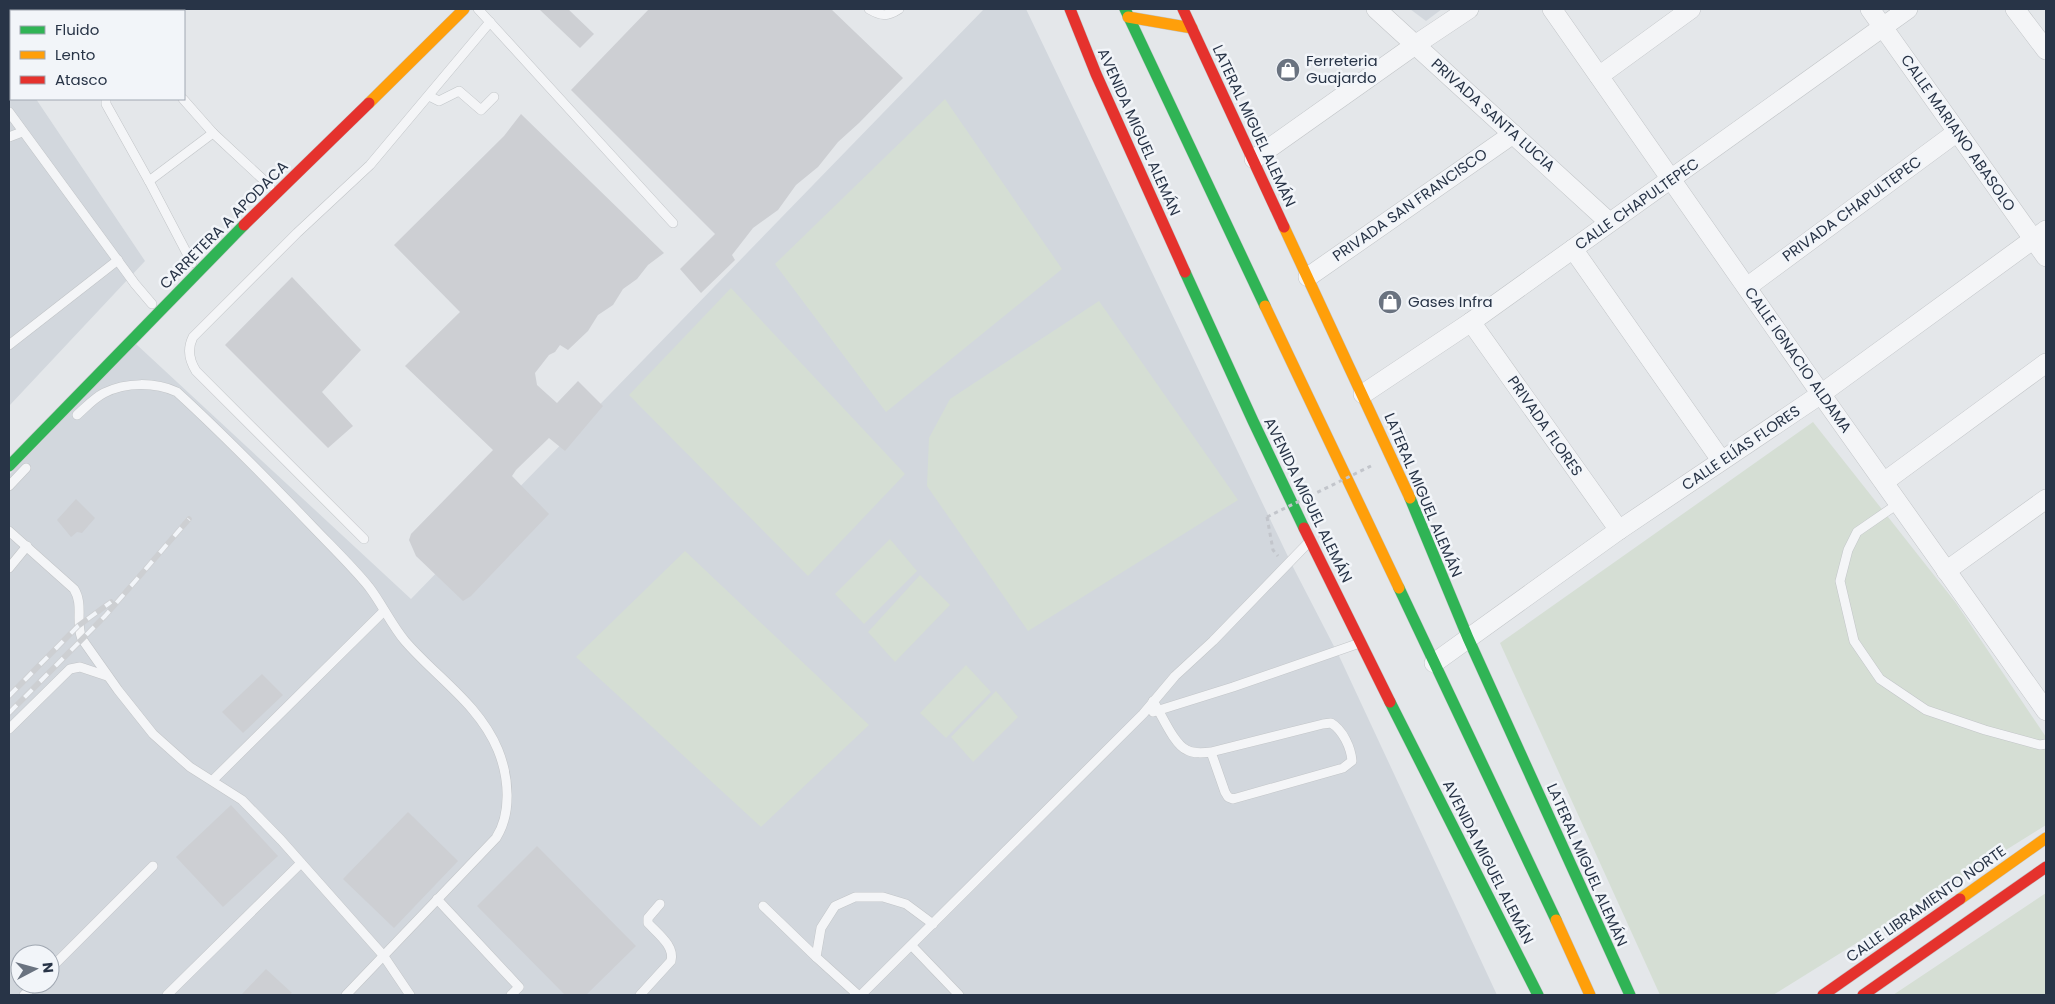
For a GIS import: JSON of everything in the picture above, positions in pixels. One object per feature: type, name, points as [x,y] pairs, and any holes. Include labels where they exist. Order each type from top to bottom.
[{"type":"main road","name":"CARRETERA A APODACA","points":[[9,466],[223,246],[464,9]]},
{"type":"main road","name":"AVENIDA MIGUEL ALEMÁN","points":[[1070,9],[1096,74],[1253,421],[1360,642],[1538,995]]},
{"type":"main road","name":"LATERAL MIGUEL ALEMÁN","points":[[1183,9],[1363,394],[1408,494],[1468,638],[1629,995]]},
{"type":"main road","points":[[1127,13],[1192,28]]},
{"type":"main road","points":[[1127,13],[1590,995]]},
{"type":"main road","points":[[56,401],[347,108]]},
{"type":"main road","name":"CALLE LIBRAMIENTO NORTE","points":[[1823,995],[2046,838]]},
{"type":"main road","points":[[1863,995],[2046,867]]},
{"type":"main road","points":[[1568,946],[1601,995]]},
{"type":"main road","points":[[1524,966],[1532,995]]},
{"type":"street","name":"PRIVADA SANTA LUCIA","points":[[1376,9],[1610,222]]},
{"type":"street","points":[[1254,160],[1415,45],[1469,9]]},
{"type":"street","name":"CALLE IGNACIO ALDAMA","points":[[1552,9],[1821,394],[2046,711]]},
{"type":"street","points":[[1599,76],[1691,9]]},
{"type":"street","name":"CALLE MARIANO ABASOLO","points":[[1870,9],[1957,132],[2040,235],[2046,257]]},
{"type":"street","name":"CALLE CHAPULTEPEC","points":[[1363,394],[1471,322],[1908,9]]},
{"type":"street","points":[[2015,9],[2046,50]]},
{"type":"street","name":"PRIVADA CHAPULTEPEC","points":[[1747,287],[1957,132]]},
{"type":"street","name":"PRIVADA SAN FRANCISCO","points":[[1308,277],[1513,134]]},
{"type":"street","name":"CALLE ELÍAS FLORES","points":[[1434,663],[1619,530],[1821,394],[2040,235]]},
{"type":"street","points":[[1573,249],[1721,460]]},
{"type":"street","name":"PRIVADA FLORES","points":[[1471,322],[1619,530]]},
{"type":"street","points":[[1884,482],[2046,363]]},
{"type":"street","points":[[1946,571],[2043,509]]},
{"type":"lane","points":[[478,9],[674,223]]},
{"type":"lane","points":[[869,9],[882,16],[891,14],[899,9]]},
{"type":"lane","points":[[364,538],[196,372],[191,363],[189,344],[192,337],[370,164],[490,22]]},
{"type":"lane","points":[[429,96],[440,101],[458,91],[481,110],[494,97]]},
{"type":"lane","points":[[106,100],[106,104],[149,180],[192,263]]},
{"type":"lane","points":[[184,100],[213,133],[270,186]]},
{"type":"lane","points":[[9,112],[22,132],[152,304]]},
{"type":"lane","points":[[9,137],[22,132]]},
{"type":"lane","points":[[149,180],[213,133]]},
{"type":"lane","points":[[9,345],[118,260]]},
{"type":"lane","points":[[73,419],[103,393],[120,387],[153,385],[177,392],[267,480],[369,587],[406,642],[470,706],[488,732],[498,751],[504,775],[507,808],[501,830],[490,846],[346,995]]},
{"type":"lane","points":[[9,486],[34,459]]},
{"type":"lane","points":[[1898,503],[1857,532],[1848,550],[1840,581],[1854,641],[1880,679],[1926,710],[1985,730],[2040,745],[2046,744]]},
{"type":"lane","points":[[9,531],[74,589],[79,602],[78,626],[80,634],[108,676],[153,734],[190,766],[242,800],[383,955],[410,995]]},
{"type":"lane","points":[[763,906],[816,957],[860,995],[912,946],[1143,714],[1175,676],[1213,641],[1310,540]]},
{"type":"lane","points":[[9,568],[26,546]]},
{"type":"lane","points":[[213,780],[384,611]]},
{"type":"lane","points":[[1143,714],[1159,711],[1233,688],[1360,642]]},
{"type":"lane","points":[[9,729],[70,669],[80,667],[108,676]]},
{"type":"lane","points":[[1153,701],[1178,744],[1186,750],[1197,753],[1211,752],[1332,723],[1341,732],[1351,754],[1352,761],[1343,768],[1233,799],[1224,792],[1211,752]]},
{"type":"lane","points":[[167,995],[301,863]]},
{"type":"lane","points":[[60,960],[153,866]]},
{"type":"lane","points":[[816,957],[821,928],[835,906],[855,897],[883,897],[906,904],[933,924]]},
{"type":"lane","points":[[437,899],[519,987],[511,995]]},
{"type":"lane","points":[[640,995],[671,961],[673,956],[671,948],[648,923],[648,918],[660,904]]},
{"type":"lane","points":[[912,946],[959,995]]},
{"type":"path","points":[[1273,550],[1267,517],[1371,466]]},
{"type":"shaded area","points":[[984,9],[1026,9],[1293,567],[1340,658],[1497,995],[9,995],[9,475],[136,344],[411,599]]},
{"type":"shaded area","points":[[1410,9],[1442,9],[1426,21]]},
{"type":"shaded area","points":[[9,58],[10,100],[37,100],[145,261],[9,406]]},
{"type":"shaded area","points":[[945,99],[1062,269],[886,412],[775,264]]},
{"type":"shaded area","points":[[731,288],[905,474],[808,576],[629,395]]},
{"type":"shaded area","points":[[1099,301],[1238,500],[1028,631],[927,486],[929,438],[950,399]]},
{"type":"shaded area","points":[[1813,422],[1956,603],[2046,737],[2046,825],[1773,995],[1660,995],[1500,643]]},
{"type":"shaded area","points":[[890,539],[917,571],[864,624],[835,594]]},
{"type":"shaded area","points":[[685,551],[869,725],[761,827],[576,657]]},
{"type":"shaded area","points":[[920,575],[950,605],[895,662],[868,632]]},
{"type":"shaded area","points":[[966,665],[991,692],[946,738],[920,713]]},
{"type":"shaded area","points":[[996,691],[1018,717],[973,762],[951,737]]},
{"type":"shaded area","points":[[2046,893],[2046,995],[1893,995]]},
{"type":"building","points":[[539,9],[568,9],[594,34],[580,48]]},
{"type":"building","points":[[649,9],[831,9],[903,78],[838,142],[818,167],[796,185],[778,210],[753,228],[732,255],[735,260],[701,293],[680,269],[715,234],[571,90]]},
{"type":"building","points":[[521,114],[664,253],[648,265],[637,279],[623,289],[613,305],[598,315],[588,331],[568,350],[560,345],[555,352],[549,355],[535,373],[537,385],[557,403],[578,381],[603,406],[565,451],[549,438],[516,470],[512,476],[549,514],[471,596],[463,601],[416,556],[409,540],[411,534],[493,450],[405,366],[460,312],[394,245],[504,136]]},
{"type":"building","points":[[292,277],[361,350],[322,392],[353,426],[328,448],[225,345]]},
{"type":"building","points":[[76,499],[95,518],[82,533],[77,532],[71,537],[57,520]]},
{"type":"building","points":[[262,674],[283,695],[243,733],[222,712]]},
{"type":"building","points":[[231,805],[278,856],[223,907],[176,857]]},
{"type":"building","points":[[408,812],[458,861],[394,928],[343,879]]},
{"type":"building","points":[[537,846],[636,946],[586,995],[565,995],[477,906]]},
{"type":"building","points":[[266,969],[292,993],[289,995],[241,995]]},
{"type":"railway","points":[[9,713],[105,616],[189,519]]},
{"type":"railway","points":[[9,696],[78,626],[111,602]]},
{"type":"traffic: fast","points":[[1125,9],[1265,306]]},
{"type":"traffic: fast","points":[[9,466],[244,225]]},
{"type":"traffic: fast","points":[[1185,272],[1304,528]]},
{"type":"traffic: fast","points":[[1410,498],[1468,638],[1630,995]]},
{"type":"traffic: fast","points":[[1399,588],[1556,920]]},
{"type":"traffic: fast","points":[[1390,702],[1538,995]]},
{"type":"traffic: slow","points":[[369,103],[464,9]]},
{"type":"traffic: slow","points":[[1128,17],[1192,28]]},
{"type":"traffic: slow","points":[[1284,227],[1410,498]]},
{"type":"traffic: slow","points":[[1265,306],[1399,588]]},
{"type":"traffic: slow","points":[[1960,899],[2046,838]]},
{"type":"traffic: slow","points":[[1556,920],[1590,995]]},
{"type":"traffic: jam","points":[[1070,9],[1096,74],[1185,272]]},
{"type":"traffic: jam","points":[[1183,9],[1284,227]]},
{"type":"traffic: jam","points":[[244,225],[369,103]]},
{"type":"traffic: jam","points":[[1304,528],[1390,702]]},
{"type":"traffic: jam","points":[[1863,995],[2046,867]]},
{"type":"traffic: jam","points":[[1823,995],[1960,899]]},
{"type":"place","name":"Ferreteria Guajardo","points":[[1288,70]]},
{"type":"place","name":"Gases Infra","points":[[1390,302]]}]
